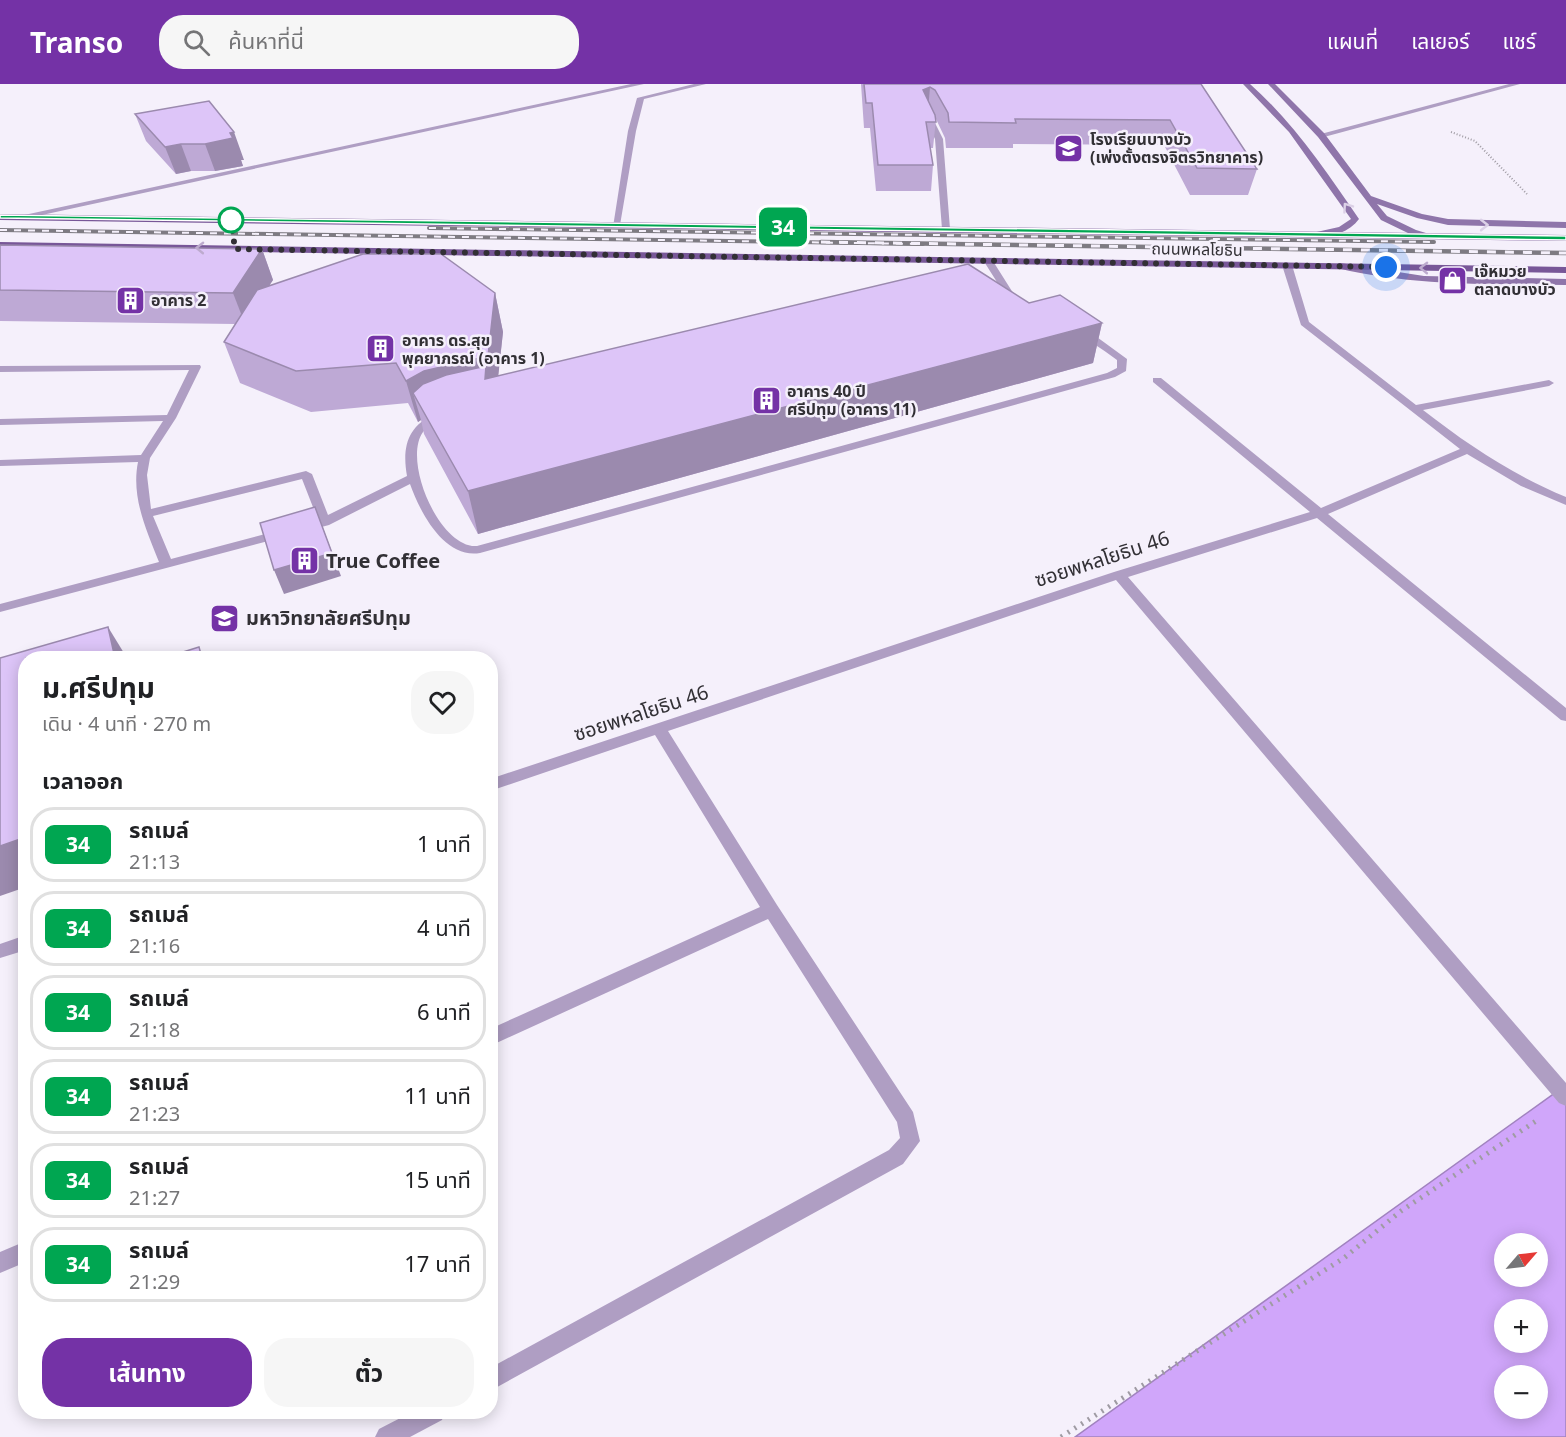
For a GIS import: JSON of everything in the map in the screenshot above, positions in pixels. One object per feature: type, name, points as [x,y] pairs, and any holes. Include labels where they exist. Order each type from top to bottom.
[{"type":"main road","points":[[1246,84],[1269,104],[1296,135],[1354,219],[1351,225],[1342,230],[1315,235]]},
{"type":"main road","points":[[1271,84],[1321,135],[1384,219],[1396,226],[1432,236]]},
{"type":"main road","points":[[1283,119],[1307,120]]},
{"type":"main road","points":[[1367,197],[1420,216],[1448,222],[1561,225]]},
{"type":"main road","name":"ถนนพหลโยธิน","points":[[0,217],[1566,238]]},
{"type":"main road","name":"ถนนพหลโยธิน","points":[[0,245],[1566,270]]},
{"type":"main road","points":[[1340,266],[1396,278],[1566,282]]},
{"type":"street","points":[[19,217],[641,84]]},
{"type":"street","points":[[616,225],[632,131],[641,98],[703,84]]},
{"type":"street","points":[[1321,135],[1517,84]]},
{"type":"street","points":[[927,115],[939,139],[946,229]]},
{"type":"street","points":[[988,260],[1017,307]]},
{"type":"street","points":[[1287,265],[1304,323],[1468,450],[1525,484],[1566,501]]},
{"type":"street","points":[[961,295],[1017,307],[1068,324],[1095,338],[1122,359],[1122,369],[1111,375],[475,550],[466,550],[454,543],[441,530],[412,478],[410,455],[412,438],[419,428],[429,421],[452,412],[928,299],[961,295]]},
{"type":"street","points":[[0,369],[196,367],[171,418],[144,458],[140,482],[146,514],[166,563]]},
{"type":"street","points":[[1157,380],[1566,716]]},
{"type":"street","points":[[1415,408],[1549,383]]},
{"type":"street","points":[[0,422],[171,418]]},
{"type":"street","name":"ซอยพหลโยธิน 46","points":[[498,781],[1119,575],[1318,514],[1468,450]]},
{"type":"street","points":[[0,463],[144,458]]},
{"type":"street","points":[[146,514],[306,474],[325,522]]},
{"type":"street","points":[[0,608],[325,522],[412,478]]},
{"type":"street","points":[[1119,575],[1566,1097]]},
{"type":"street","points":[[498,1376],[896,1157],[910,1141],[906,1119],[658,729]]},
{"type":"street","points":[[498,1034],[771,910]]},
{"type":"street","points":[[0,951],[18,945]]},
{"type":"street","points":[[0,1263],[18,1255]]},
{"type":"street","points":[[387,1437],[421,1419]]},
{"type":"path","points":[[1401,114],[1475,141],[1561,225]]},
{"type":"path","points":[[1061,1437],[1344,1258],[1401,1211],[1547,1114]]},
{"type":"shaded area","points":[[1566,1085],[1566,1437],[1075,1437]]},
{"type":"building","points":[[864,84],[1201,84],[1257,169],[1197,168],[1170,120],[1015,119],[1016,123],[949,122],[948,113],[935,90],[930,87],[923,90],[936,122],[926,122],[933,165],[878,165],[872,103],[866,103]]},
{"type":"building","points":[[209,101],[234,132],[230,133],[233,138],[205,144],[165,147],[135,114]]},
{"type":"building","points":[[0,245],[262,249],[233,293],[0,290]]},
{"type":"building","points":[[363,254],[441,254],[495,293],[488,356],[424,371],[406,381],[396,363],[296,371],[224,342],[257,290]]},
{"type":"building","points":[[968,264],[1029,303],[1060,295],[1102,323],[468,491],[413,393],[423,384],[446,375],[486,366],[485,379]]},
{"type":"building","points":[[315,507],[332,553],[274,570],[260,523]]},
{"type":"building","points":[[108,627],[113,651],[24,651]]},
{"type":"building","points":[[199,647],[200,651],[186,651]]},
{"type":"building","points":[[18,653],[18,840],[0,846],[0,658]]},
{"type":"railway","points":[[429,228],[1434,242]]},
{"type":"railway","points":[[0,230],[923,244]]},
{"type":"railway","points":[[821,242],[1566,253]]},
{"type":"bus line","name":"34","points":[[0,217],[1566,238]]},
{"type":"place","name":"โรงเรียนบางบัว (เพ่งตั้งตรงจิตรวิทยาคาร)","points":[[1069,148]]},
{"type":"place","name":"เจ๊หมวย ตลาดบางบัว","points":[[1453,280]]},
{"type":"place","name":"อาคาร 2","points":[[130,300]]},
{"type":"place","name":"อาคาร ดร.สุข พุคยาภรณ์ (อาคาร 1)","points":[[381,349]]},
{"type":"place","name":"อาคาร 40 ปี ศรีปทุม (อาคาร 11)","points":[[766,400]]},
{"type":"place","name":"True Coffee","points":[[305,561]]},
{"type":"place","name":"มหาวิทยาลัยศรีปทุม","points":[[225,618]]},
{"type":"route","points":[[231,220],[235,249],[1386,267]]}]
